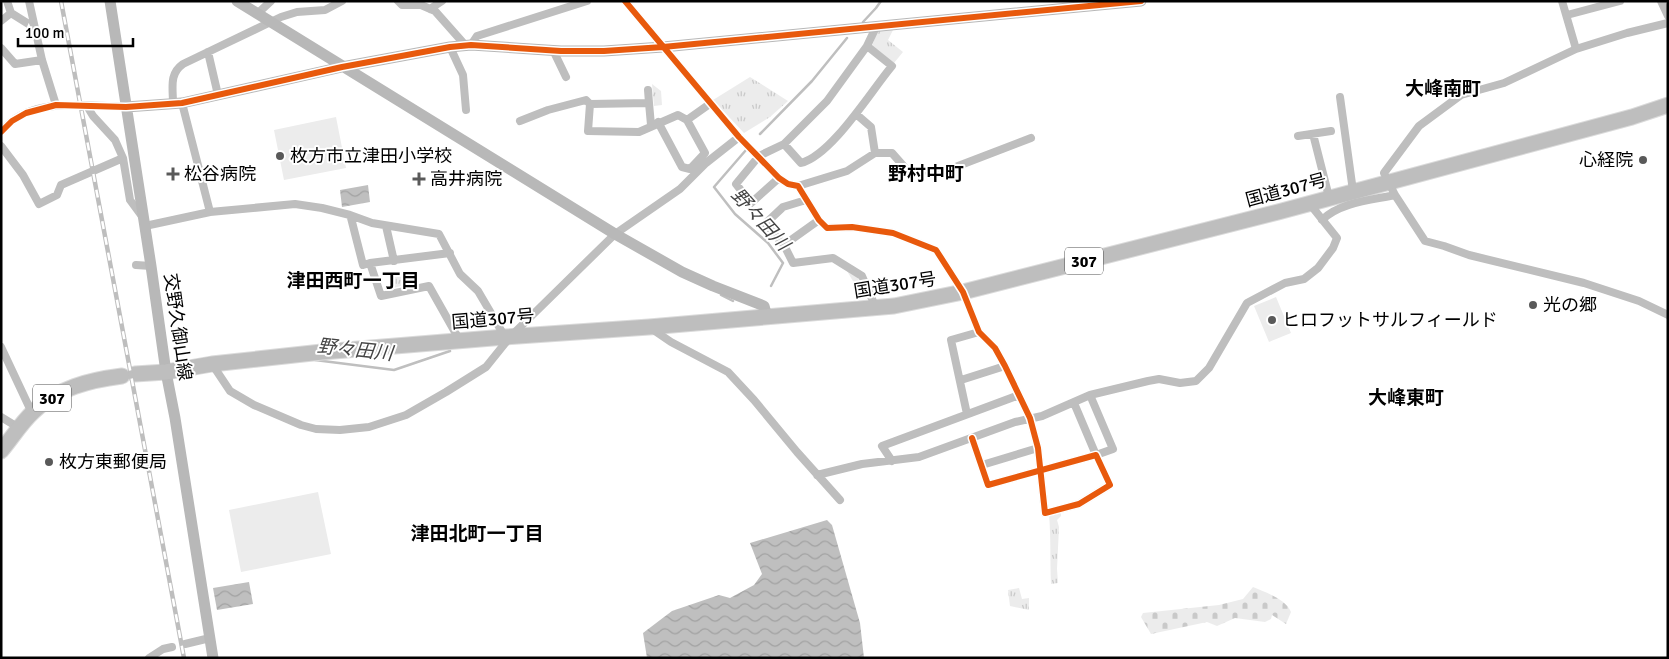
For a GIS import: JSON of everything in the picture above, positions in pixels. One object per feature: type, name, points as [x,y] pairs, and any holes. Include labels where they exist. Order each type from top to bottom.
[{"type":"highway","name":"国道307号","points":[[1,451],[41,404],[67,389],[99,379],[300,354],[894,306],[963,292],[1353,190],[1391,189],[1668,105]]},
{"type":"street","points":[[7,1],[11,13],[35,28]]},
{"type":"street","points":[[29,1],[42,60],[56,105]]},
{"type":"street","name":"交野久御山線","points":[[110,1],[166,372],[213,658]]},
{"type":"street","points":[[236,1],[615,234],[682,272],[764,306],[767,317]]},
{"type":"street","points":[[258,14],[271,1]]},
{"type":"street","points":[[210,212],[177,103],[173,75],[176,69],[282,17],[297,12],[325,10],[342,1]]},
{"type":"street","points":[[398,1],[402,5],[421,5],[435,11],[468,45]]},
{"type":"street","points":[[430,9],[442,1]]},
{"type":"street","points":[[468,45],[477,36],[587,1]]},
{"type":"street","points":[[625,1],[740,137],[779,178],[788,184],[798,186],[847,171],[874,153],[892,153],[907,170],[944,171],[1031,138]]},
{"type":"street","points":[[1,132],[12,121],[26,112],[56,105],[126,107],[177,103],[218,96],[342,67],[450,47],[468,45],[604,51],[663,47],[1098,3],[1141,1]]},
{"type":"street","points":[[1562,1],[1576,49]]},
{"type":"street","points":[[1567,15],[1620,1]]},
{"type":"street","points":[[1661,1],[1668,16]]},
{"type":"street","points":[[1,21],[11,13]]},
{"type":"street","points":[[1668,23],[1627,33],[1576,49],[1504,83],[1460,95],[1419,126],[1384,173],[1391,189],[1425,241],[1469,255],[1584,283],[1639,301],[1668,316]]},
{"type":"street","points":[[779,178],[750,203],[736,184],[759,156],[784,144],[827,101],[867,46],[876,26]]},
{"type":"street","points":[[784,144],[801,163],[809,161],[837,137],[892,66],[867,46]]},
{"type":"street","points":[[450,47],[463,75],[466,110]]},
{"type":"street","points":[[1,48],[15,64],[42,60]]},
{"type":"street","points":[[553,50],[566,77]]},
{"type":"street","points":[[208,52],[218,96]]},
{"type":"street","points":[[590,104],[588,130],[639,132],[655,124],[678,115],[687,120],[705,153],[690,169],[682,167],[655,124],[649,103],[648,90]]},
{"type":"street","points":[[1340,97],[1353,190]]},
{"type":"street","points":[[520,121],[548,110],[586,100],[590,104],[649,103]]},
{"type":"street","points":[[687,120],[711,103]]},
{"type":"street","points":[[87,106],[93,116],[115,140],[123,158],[130,200],[144,222],[210,212],[295,204],[322,208],[386,226],[440,234],[460,274],[478,291],[497,323],[508,336]]},
{"type":"street","points":[[856,114],[871,127],[874,153]]},
{"type":"street","points":[[1298,136],[1331,132]]},
{"type":"street","points":[[1313,134],[1329,197]]},
{"type":"street","points":[[212,364],[230,391],[254,405],[301,425],[316,429],[340,430],[369,427],[406,414],[486,367],[508,336],[615,234],[680,189],[706,163],[740,137]]},
{"type":"street","points":[[1,146],[23,175],[39,204],[57,195],[61,185],[123,158]]},
{"type":"street","points":[[798,186],[819,220],[827,228],[852,227],[893,234],[936,250],[963,292],[979,332],[995,348],[1030,418],[1038,448],[1045,513],[1079,504],[1110,484],[1074,403]]},
{"type":"street","points":[[1322,220],[1327,215],[1347,206],[1391,189]]},
{"type":"street","points":[[806,200],[784,207],[766,224],[784,244],[793,263],[833,258],[862,276],[876,308]]},
{"type":"street","points":[[817,475],[862,464],[918,457],[1016,422],[1042,416],[1090,395],[1159,379],[1180,383],[1196,382],[1209,368],[1247,304],[1285,283],[1304,279],[1318,268],[1333,248],[1337,238],[1309,203]]},
{"type":"street","points":[[351,218],[363,265],[450,253]]},
{"type":"street","points":[[784,244],[819,220]]},
{"type":"street","points":[[386,226],[394,261]]},
{"type":"street","points":[[370,264],[381,296],[429,286],[462,341]]},
{"type":"street","points":[[136,265],[151,266]]},
{"type":"street","points":[[649,327],[671,342],[728,372],[840,500]]},
{"type":"street","points":[[967,414],[952,340],[979,332]]},
{"type":"street","points":[[1,347],[32,413]]},
{"type":"street","points":[[961,380],[1005,366]]},
{"type":"street","points":[[892,461],[882,446],[1019,395]]},
{"type":"street","points":[[972,438],[988,485],[1113,449],[1090,395]]},
{"type":"street","points":[[1,417],[19,428]]},
{"type":"street","points":[[982,465],[1038,448]]},
{"type":"street","points":[[185,644],[210,638]]},
{"type":"street","points":[[149,658],[172,647]]},
{"type":"green space","points":[[878,29],[893,30],[888,40],[903,52],[894,63],[872,46]]},
{"type":"green space","points":[[750,77],[788,101],[770,117],[744,133],[713,100]]},
{"type":"green space","points":[[652,84],[661,91],[662,105],[654,106]]},
{"type":"green space","points":[[336,117],[346,168],[284,180],[274,130]]},
{"type":"green space","points":[[401,271],[405,285],[393,288],[390,274]]},
{"type":"green space","points":[[847,271],[857,277],[868,294],[863,298]]},
{"type":"green space","name":"ヒロフットサルフィールド","points":[[1276,297],[1291,333],[1269,342],[1254,306]]},
{"type":"green space","points":[[318,492],[331,554],[241,572],[229,510]]},
{"type":"green space","points":[[1061,512],[1061,516],[1057,520],[1059,527],[1058,583],[1051,584],[1049,514]]},
{"type":"green space","points":[[1253,587],[1275,596],[1285,603],[1291,612],[1286,624],[1272,615],[1271,619],[1265,622],[1235,618],[1217,626],[1207,622],[1151,634],[1141,617],[1143,613],[1219,605],[1243,599]]},
{"type":"green space","points":[[1019,588],[1022,599],[1029,598],[1029,610],[1010,606],[1008,590]]},
{"type":"water","points":[[368,185],[370,202],[342,207],[340,190]]},
{"type":"water","points":[[827,520],[832,525],[860,623],[864,658],[647,658],[643,633],[672,611],[719,595],[730,598],[754,585],[762,574],[750,543]]},
{"type":"water","points":[[249,582],[253,604],[217,610],[213,588]]},
{"type":"waterway","name":"野々田川","points":[[863,22],[881,1]]},
{"type":"waterway","name":"野々田川","points":[[760,134],[812,81],[847,38]]},
{"type":"waterway","name":"野々田川","points":[[746,150],[714,187],[735,214],[768,243],[783,263],[771,286]]},
{"type":"waterway","name":"野々田川","points":[[721,295],[733,301]]},
{"type":"waterway","name":"野々田川","points":[[315,360],[394,370],[450,351]]},
{"type":"railway","points":[[61,1],[184,658]]},
{"type":"cycle path","points":[[625,1],[739,137],[779,178],[788,184],[798,186],[819,220],[827,228],[852,227],[893,233],[936,250],[963,292],[979,332],[995,348],[1030,418],[1038,448],[1045,513],[1079,504],[1110,485],[1096,455],[988,485],[972,438]]},
{"type":"cycle path","points":[[1,132],[12,121],[26,113],[56,105],[126,107],[182,103],[342,67],[450,47],[471,45],[561,51],[604,51],[1141,1]]},
{"type":"place","name":"枚方市立津田小学校","points":[[280,156]]},
{"type":"place","name":"心経院","points":[[1643,160]]},
{"type":"place","name":"松谷病院","points":[[173,174]]},
{"type":"place","name":"高井病院","points":[[419,179]]},
{"type":"place","name":"光の郷","points":[[1533,305]]},
{"type":"place","name":"ヒロフットサルフィールド","points":[[1272,320]]},
{"type":"place","name":"枚方東郵便局","points":[[49,462]]},
{"type":"district","name":"大峰南町","points":[[1443,88]]},
{"type":"district","name":"野村中町","points":[[926,173]]},
{"type":"district","name":"津田西町一丁目","points":[[353,280]]},
{"type":"district","name":"大峰東町","points":[[1406,397]]},
{"type":"district","name":"津田北町一丁目","points":[[477,533]]}]
